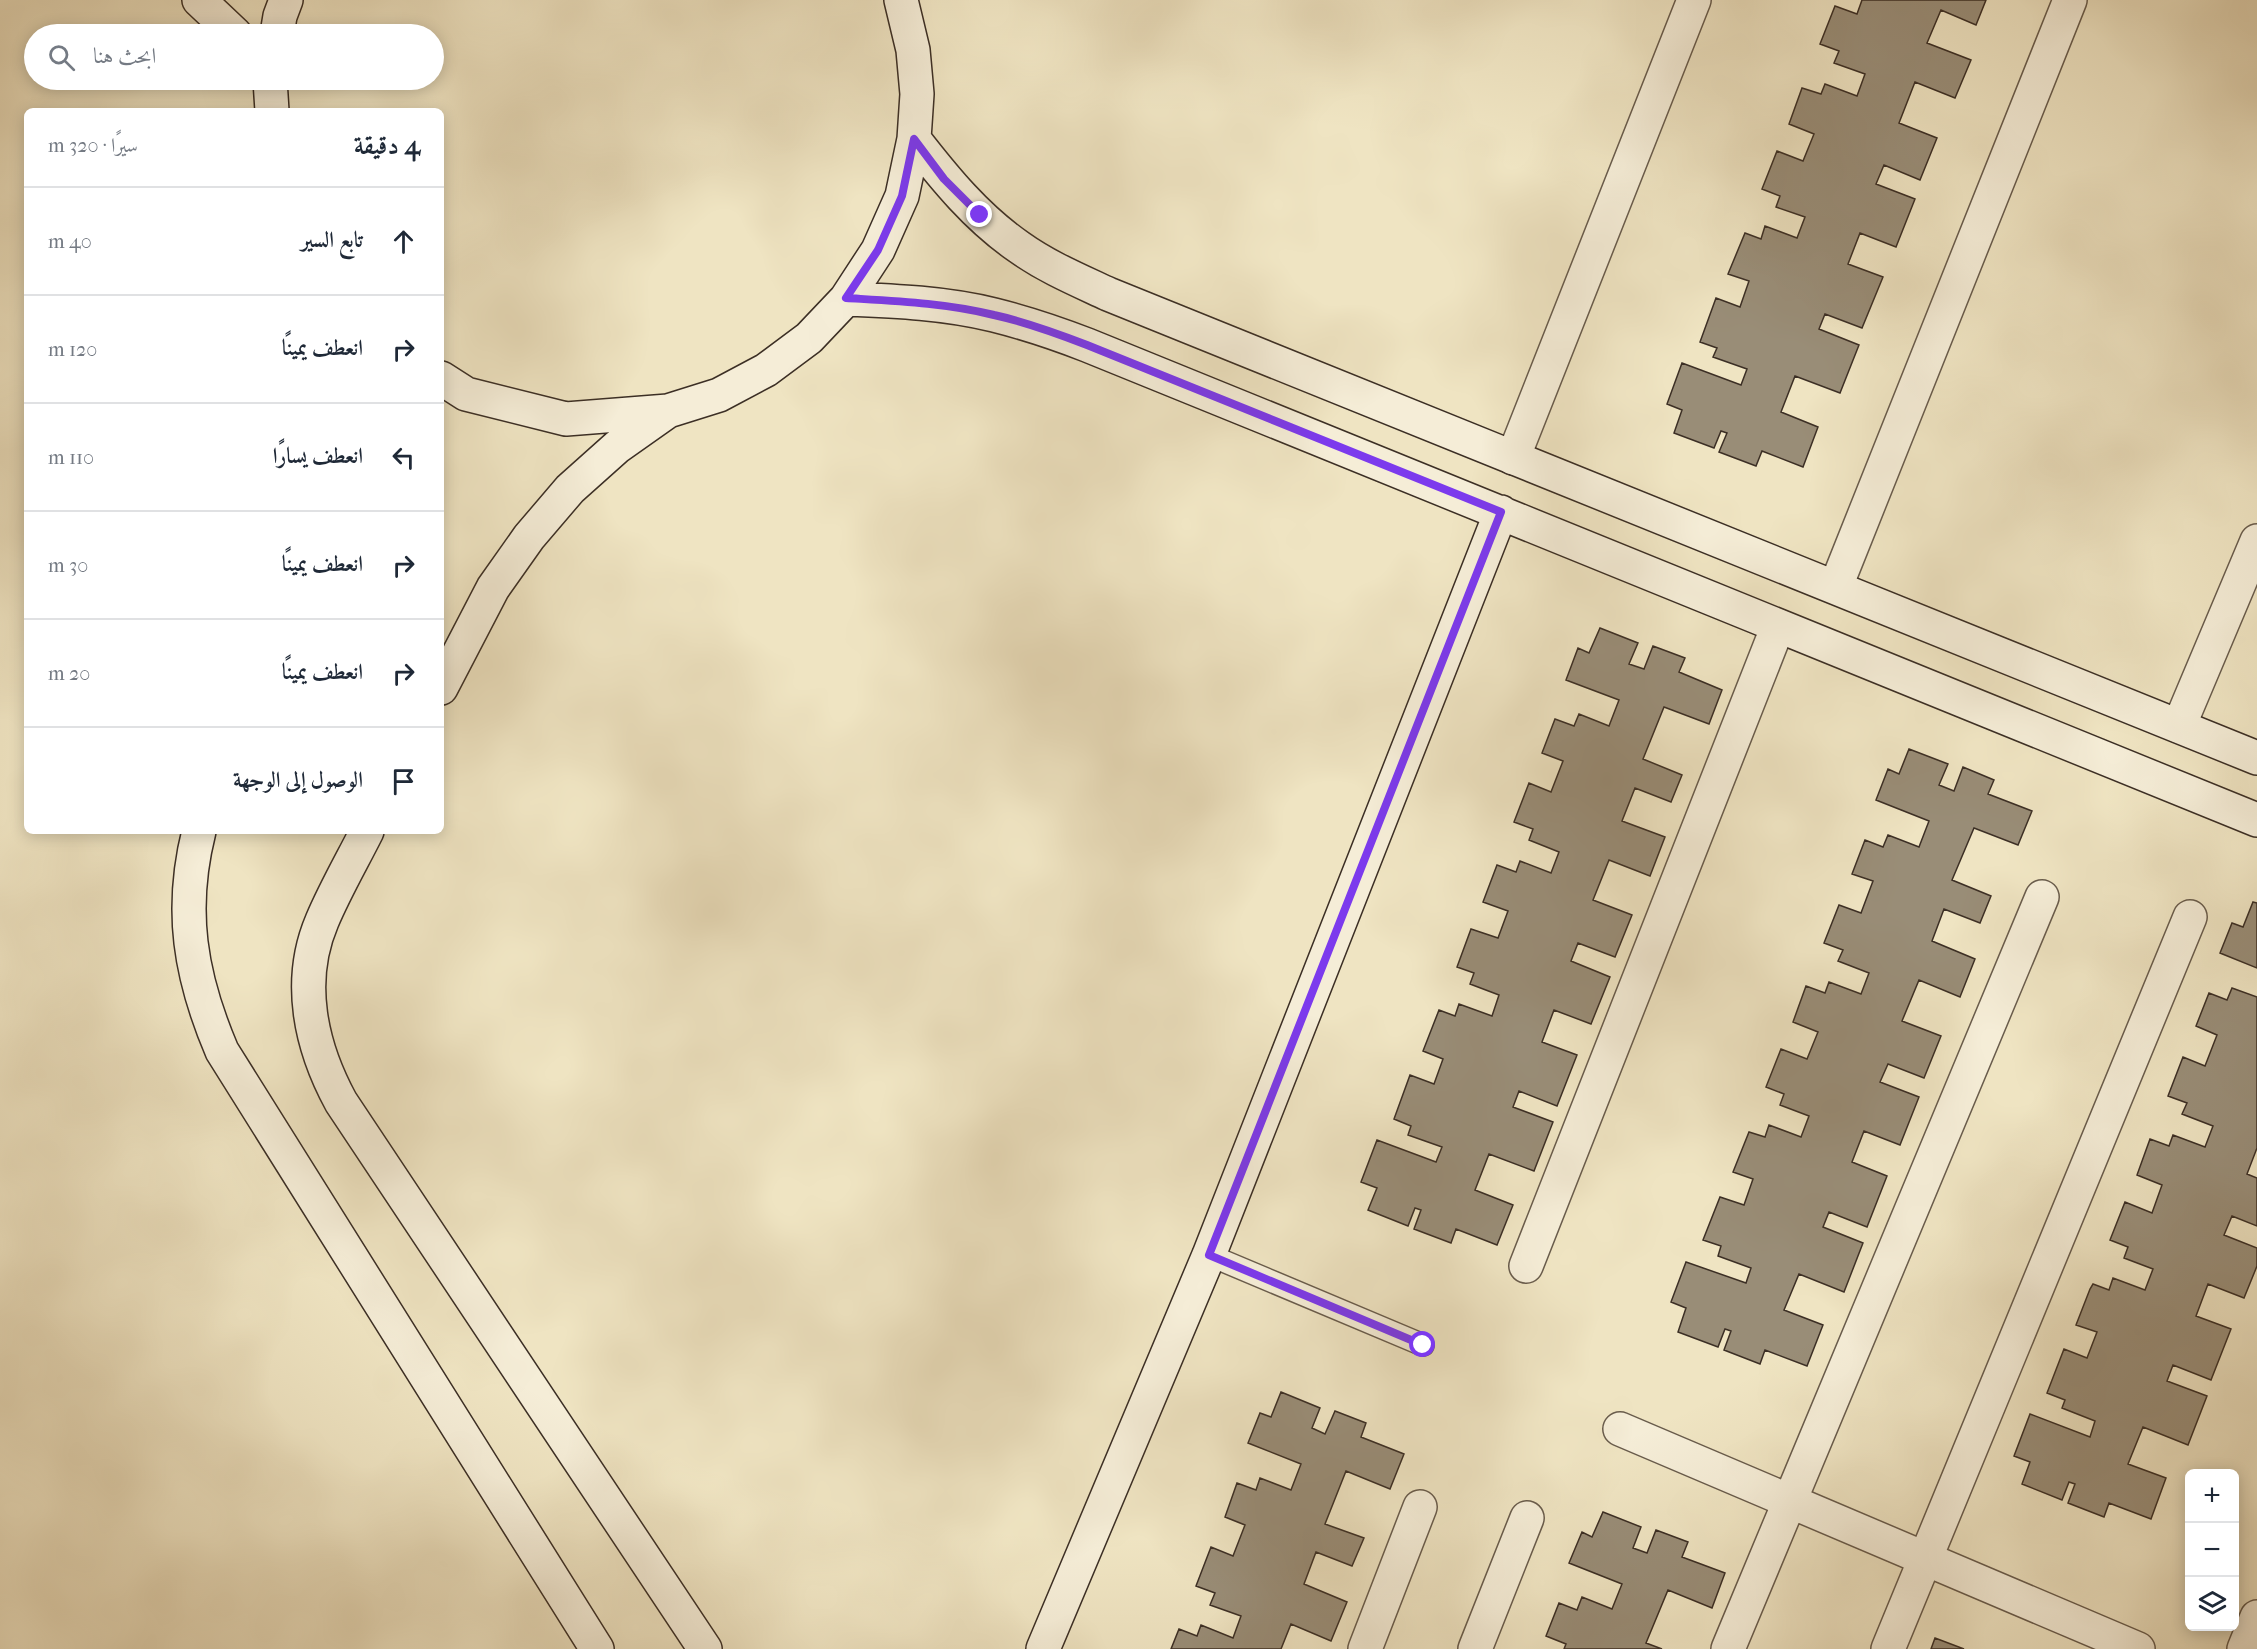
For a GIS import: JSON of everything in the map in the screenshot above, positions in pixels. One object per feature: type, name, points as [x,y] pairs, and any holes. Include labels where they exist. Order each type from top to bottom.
[{"type":"street","points":[[199,0],[224,24]]},
{"type":"street","points":[[279,24],[286,0]]},
{"type":"street","points":[[1513,458],[1694,0]]},
{"type":"street","points":[[1836,586],[2070,0]]},
{"type":"street","points":[[444,380],[466,394],[566,419],[668,411],[719,395],[766,370],[809,338],[846,298],[878,250],[902,196],[914,139],[917,94],[914,50],[903,2]]},
{"type":"street","points":[[271,90],[272,108]]},
{"type":"street","points":[[914,139],[944,179],[980,215],[1019,247],[1062,274],[2257,758]]},
{"type":"street","points":[[846,298],[944,306],[993,315],[1040,328],[1098,349],[2257,819]]},
{"type":"street","points":[[444,682],[493,588],[529,537],[570,489],[616,447],[668,411]]},
{"type":"street","points":[[1043,1649],[1209,1255],[1501,512]]},
{"type":"street","points":[[2179,726],[2257,541]]},
{"type":"street","points":[[1526,1266],[1778,626]]},
{"type":"street","points":[[198,834],[193,855],[189,900],[191,946],[200,991],[222,1051],[597,1649]]},
{"type":"street","points":[[366,834],[321,924],[313,953],[309,984],[310,1015],[315,1046],[326,1075],[340,1102],[705,1649]]},
{"type":"street","points":[[1728,1649],[2042,897]]},
{"type":"street","points":[[1888,1649],[2190,917]]},
{"type":"street","points":[[1620,1429],[2138,1649]]},
{"type":"street","points":[[1365,1649],[1420,1507]]},
{"type":"street","points":[[1475,1649],[1527,1518]]},
{"type":"street","points":[[2244,1649],[2257,1617]]},
{"type":"lane","points":[[1209,1255],[1423,1345]]},
{"type":"building","points":[[1862,0],[1986,0],[1976,25],[1941,10],[1927,43],[1971,60],[1955,98],[1915,82],[1899,123],[1937,138],[1920,180],[1884,165],[1876,184],[1915,199],[1896,247],[1860,233],[1848,264],[1883,277],[1862,328],[1825,314],[1819,329],[1859,345],[1840,393],[1795,376],[1781,412],[1818,427],[1803,467],[1762,451],[1756,466],[1719,452],[1727,433],[1721,431],[1714,448],[1674,433],[1682,410],[1667,404],[1682,363],[1741,385],[1747,369],[1713,357],[1717,348],[1700,342],[1716,298],[1740,307],[1749,281],[1728,274],[1745,233],[1761,239],[1765,226],[1797,238],[1805,217],[1776,207],[1780,196],[1762,189],[1777,151],[1803,161],[1814,134],[1789,124],[1802,88],[1821,94],[1825,84],[1857,96],[1865,74],[1834,63],[1839,51],[1820,44],[1835,6],[1857,14]]},
{"type":"building","points":[[1600,628],[1638,643],[1629,664],[1644,669],[1653,646],[1685,658],[1679,672],[1722,690],[1709,724],[1664,707],[1643,759],[1682,775],[1671,802],[1635,788],[1622,821],[1665,837],[1650,876],[1609,860],[1593,900],[1632,915],[1615,957],[1578,943],[1571,961],[1610,977],[1591,1024],[1554,1010],[1542,1042],[1577,1055],[1557,1106],[1519,1091],[1513,1107],[1553,1122],[1534,1171],[1489,1154],[1475,1190],[1513,1205],[1497,1245],[1456,1229],[1451,1243],[1414,1229],[1421,1210],[1415,1208],[1408,1226],[1368,1210],[1377,1188],[1361,1182],[1377,1140],[1436,1162],[1442,1147],[1408,1135],[1411,1126],[1394,1119],[1410,1075],[1434,1084],[1443,1059],[1423,1051],[1439,1010],[1455,1016],[1459,1004],[1492,1016],[1499,995],[1470,984],[1474,973],[1457,967],[1471,929],[1498,938],[1508,911],[1483,902],[1497,865],[1516,872],[1520,861],[1551,873],[1559,852],[1529,840],[1533,829],[1514,822],[1529,783],[1551,792],[1563,761],[1542,753],[1555,719],[1574,726],[1579,714],[1609,726],[1619,700],[1566,680],[1578,648],[1589,653]]},
{"type":"building","points":[[1909,749],[1948,764],[1939,785],[1954,791],[1963,767],[1994,780],[1988,794],[2032,811],[2018,845],[1974,828],[1952,880],[1991,896],[1980,923],[1944,909],[1932,941],[1975,959],[1960,997],[1919,980],[1902,1021],[1941,1036],[1924,1078],[1888,1064],[1880,1082],[1919,1097],[1900,1145],[1864,1131],[1852,1162],[1887,1176],[1867,1227],[1829,1212],[1823,1227],[1863,1243],[1844,1292],[1799,1274],[1784,1310],[1823,1325],[1807,1366],[1765,1350],[1760,1364],[1724,1350],[1731,1331],[1725,1329],[1718,1347],[1678,1332],[1686,1308],[1671,1302],[1686,1262],[1746,1283],[1751,1268],[1718,1256],[1721,1246],[1703,1240],[1720,1197],[1744,1205],[1753,1179],[1733,1172],[1749,1132],[1765,1137],[1769,1125],[1801,1137],[1809,1116],[1780,1105],[1784,1094],[1766,1087],[1781,1049],[1807,1059],[1818,1032],[1793,1022],[1806,986],[1825,993],[1829,982],[1861,994],[1869,973],[1838,961],[1843,950],[1824,943],[1839,905],[1861,913],[1873,881],[1852,874],[1865,840],[1883,847],[1888,835],[1919,847],[1929,821],[1876,800],[1888,769],[1899,774]]},
{"type":"building","points":[[2253,902],[2257,903],[2257,968],[2220,953],[2232,923],[2243,927]]},
{"type":"building","points":[[2232,988],[2257,997],[2257,1148],[2247,1174],[2257,1178],[2257,1226],[2232,1216],[2224,1235],[2257,1248],[2257,1266],[2244,1298],[2208,1284],[2196,1316],[2231,1329],[2211,1380],[2173,1365],[2167,1381],[2207,1396],[2188,1445],[2143,1427],[2128,1464],[2166,1478],[2151,1519],[2109,1503],[2104,1517],[2068,1503],[2075,1484],[2069,1482],[2062,1500],[2022,1484],[2030,1462],[2014,1456],[2030,1414],[2090,1437],[2095,1421],[2062,1408],[2065,1400],[2047,1393],[2064,1349],[2087,1358],[2097,1332],[2076,1325],[2093,1284],[2109,1290],[2113,1278],[2145,1290],[2153,1269],[2124,1258],[2128,1247],[2110,1240],[2125,1202],[2152,1213],[2162,1185],[2137,1175],[2150,1139],[2169,1146],[2173,1135],[2205,1147],[2213,1126],[2182,1114],[2187,1103],[2168,1096],[2183,1057],[2205,1066],[2217,1035],[2196,1026],[2209,993],[2227,1000]]},
{"type":"building","points":[[1281,1392],[1320,1408],[1312,1428],[1325,1434],[1335,1411],[1366,1423],[1361,1437],[1404,1454],[1390,1489],[1346,1471],[1325,1524],[1364,1538],[1352,1566],[1316,1552],[1304,1584],[1347,1602],[1331,1641],[1291,1624],[1281,1649],[1171,1649],[1179,1629],[1197,1636],[1201,1625],[1233,1638],[1241,1616],[1210,1605],[1215,1593],[1196,1586],[1211,1547],[1233,1556],[1245,1525],[1225,1517],[1237,1483],[1256,1490],[1260,1478],[1291,1490],[1301,1464],[1248,1443],[1260,1413],[1271,1417]]},
{"type":"building","points":[[1603,1512],[1641,1527],[1633,1548],[1647,1553],[1656,1530],[1688,1542],[1682,1557],[1725,1573],[1712,1608],[1668,1590],[1646,1643],[1662,1649],[1564,1649],[1566,1644],[1546,1636],[1559,1603],[1577,1610],[1582,1597],[1612,1609],[1622,1584],[1569,1563],[1582,1532],[1592,1537]]},
{"type":"building","points":[[1935,1638],[1964,1649],[1931,1649]]},
{"type":"route","points":[[980,215],[944,179],[914,139],[902,196],[878,250],[846,298],[944,306],[993,315],[1040,328],[1501,512],[1209,1255],[1423,1345]]}]
